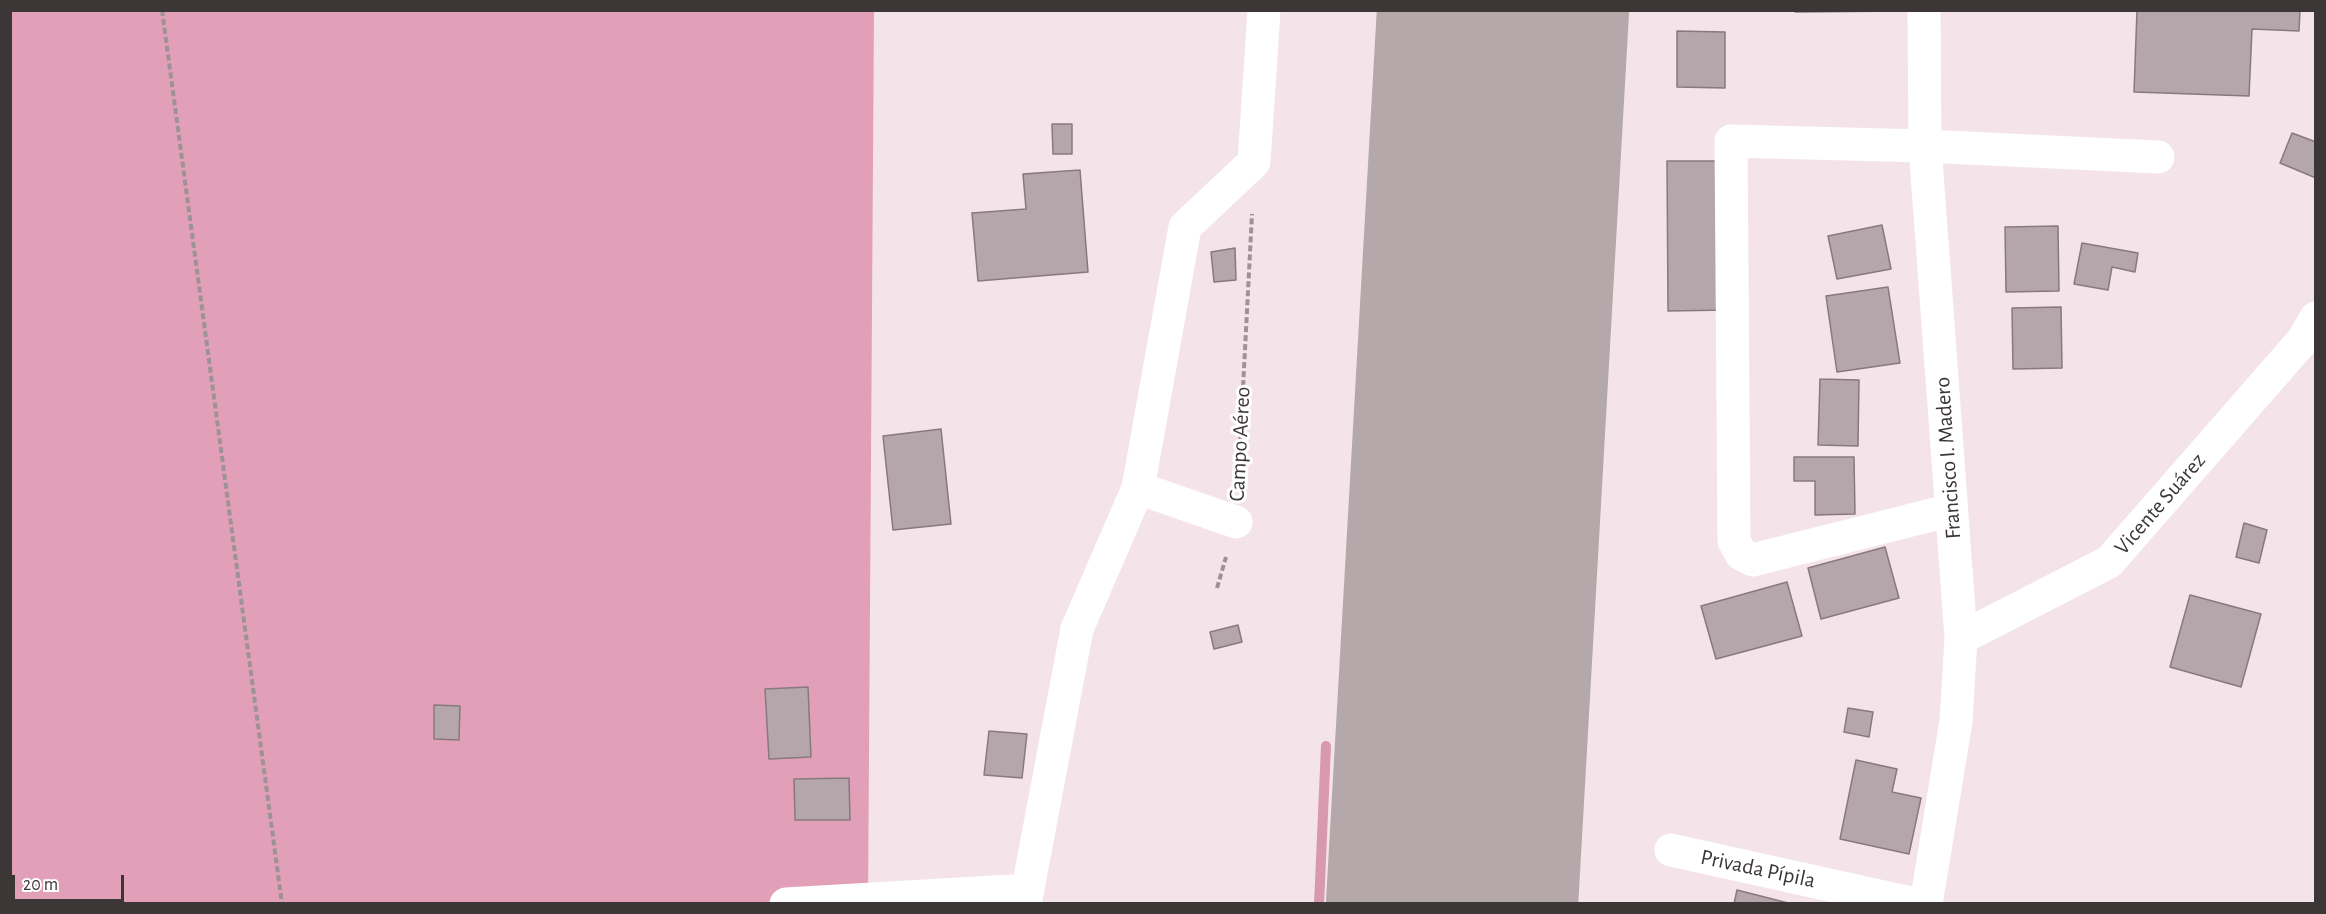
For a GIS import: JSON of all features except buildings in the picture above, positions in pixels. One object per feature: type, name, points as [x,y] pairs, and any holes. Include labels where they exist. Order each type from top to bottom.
[{"type":"street","points":[[786,903],[1026,896],[1077,629],[1138,488],[1185,227],[1254,162],[1264,10]]},
{"type":"street","name":"Francisco I. Madero","points":[[1924,10],[1925,146],[1961,638],[1956,721],[1926,903]]},
{"type":"street","points":[[1951,510],[1753,560],[1741,554],[1734,541],[1731,141],[1925,146],[2158,157]]},
{"type":"street","name":"Vicente Suárez","points":[[1961,638],[2109,562],[2311,334]]},
{"type":"street","name":"Campo Aéreo","points":[[1138,488],[1236,522]]},
{"type":"street","name":"Privada Pípila","points":[[1671,850],[1916,903]]},
{"type":"path","points":[[162,10],[282,903]]},
{"type":"path","name":"Campo Aéreo","points":[[1236,522],[1254,162]]},
{"type":"shaded area","points":[[10,11],[874,11],[868,903],[11,903]]},
{"type":"waterway","points":[[1319,904],[1326,746]]},
{"type":"runway","points":[[1452,904],[1503,10]]}]
